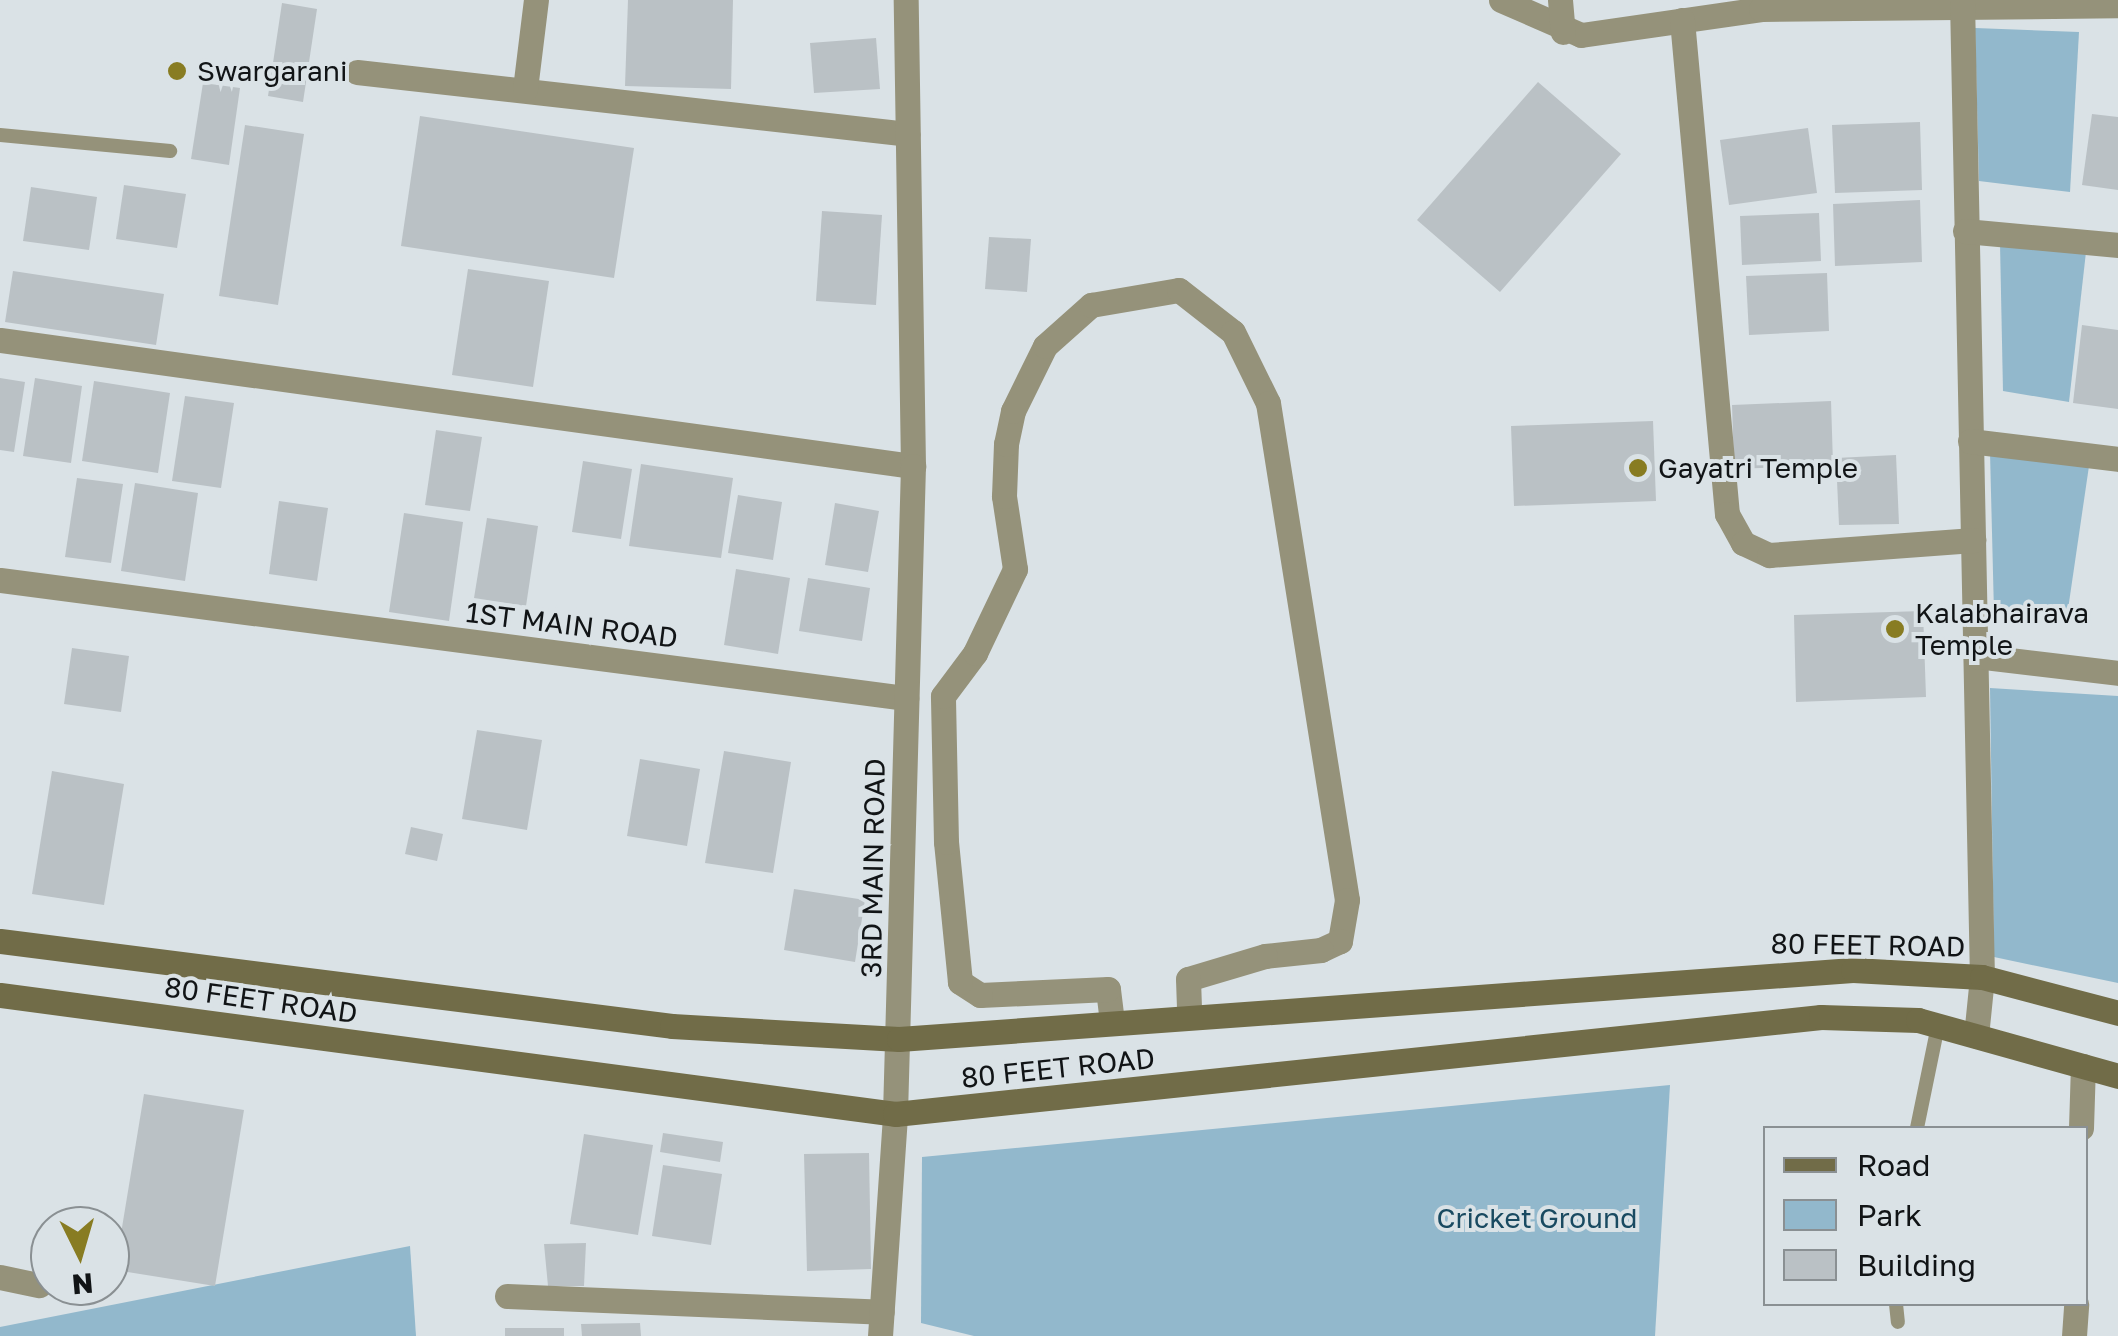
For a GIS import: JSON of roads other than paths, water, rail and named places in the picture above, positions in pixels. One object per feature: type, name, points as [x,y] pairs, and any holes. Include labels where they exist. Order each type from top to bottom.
[{"type":"main road","name":"80 FEET ROAD","points":[[0,941],[672,1026],[899,1039],[1722,976],[1853,970],[1982,977],[2118,1013]]},
{"type":"main road","name":"80 FEET ROAD","points":[[0,995],[894,1114],[1821,1017],[1938,1026],[2118,1076]]},
{"type":"street","points":[[525,89],[536,0]]},
{"type":"street","points":[[906,0],[913,466],[906,698]]},
{"type":"street","points":[[1502,0],[1563,32],[1682,20],[1761,5],[2092,1],[2118,5]]},
{"type":"street","points":[[1560,0],[1563,32]]},
{"type":"street","points":[[1962,2],[1982,977],[1976,1036]]},
{"type":"street","points":[[1682,20],[1727,514],[1735,529],[1743,543],[1769,555],[1973,540]]},
{"type":"street","points":[[357,72],[908,134]]},
{"type":"street","points":[[1966,231],[2118,245]]},
{"type":"street","points":[[1112,1022],[1108,989],[980,995],[960,982],[946,842],[943,696],[975,653],[1015,569],[1004,496],[1006,444],[1013,412],[1046,346],[1091,306],[1180,290],[1232,332],[1268,403],[1347,900],[1340,941],[1321,950],[1266,956],[1188,979],[1188,1017]]},
{"type":"street","points":[[0,340],[913,466]]},
{"type":"street","points":[[1970,441],[2118,459]]},
{"type":"street","name":"1ST MAIN ROAD","points":[[0,580],[906,698]]},
{"type":"street","points":[[1976,656],[2118,673]]},
{"type":"street","name":"3RD MAIN ROAD","points":[[881,1324],[899,1039],[906,698]]},
{"type":"street","points":[[2081,1126],[2083,1066]]},
{"type":"street","points":[[0,1277],[30,1283]]},
{"type":"street","points":[[507,1296],[881,1324]]},
{"type":"street","points":[[2074,1336],[2076,1306]]},
{"type":"lane","points":[[0,135],[170,152]]},
{"type":"lane","points":[[1917,1126],[1938,1026]]},
{"type":"lane","points":[[1896,1306],[1898,1322]]},
{"type":"place","name":"Swargarani","points":[[177,71]]},
{"type":"place","name":"Gayatri Temple","points":[[1638,468]]},
{"type":"place","name":"Kalabhairava Temple","points":[[1895,629]]},
{"type":"park label","name":"Cricket Ground","points":[[1537,1218]]}]
